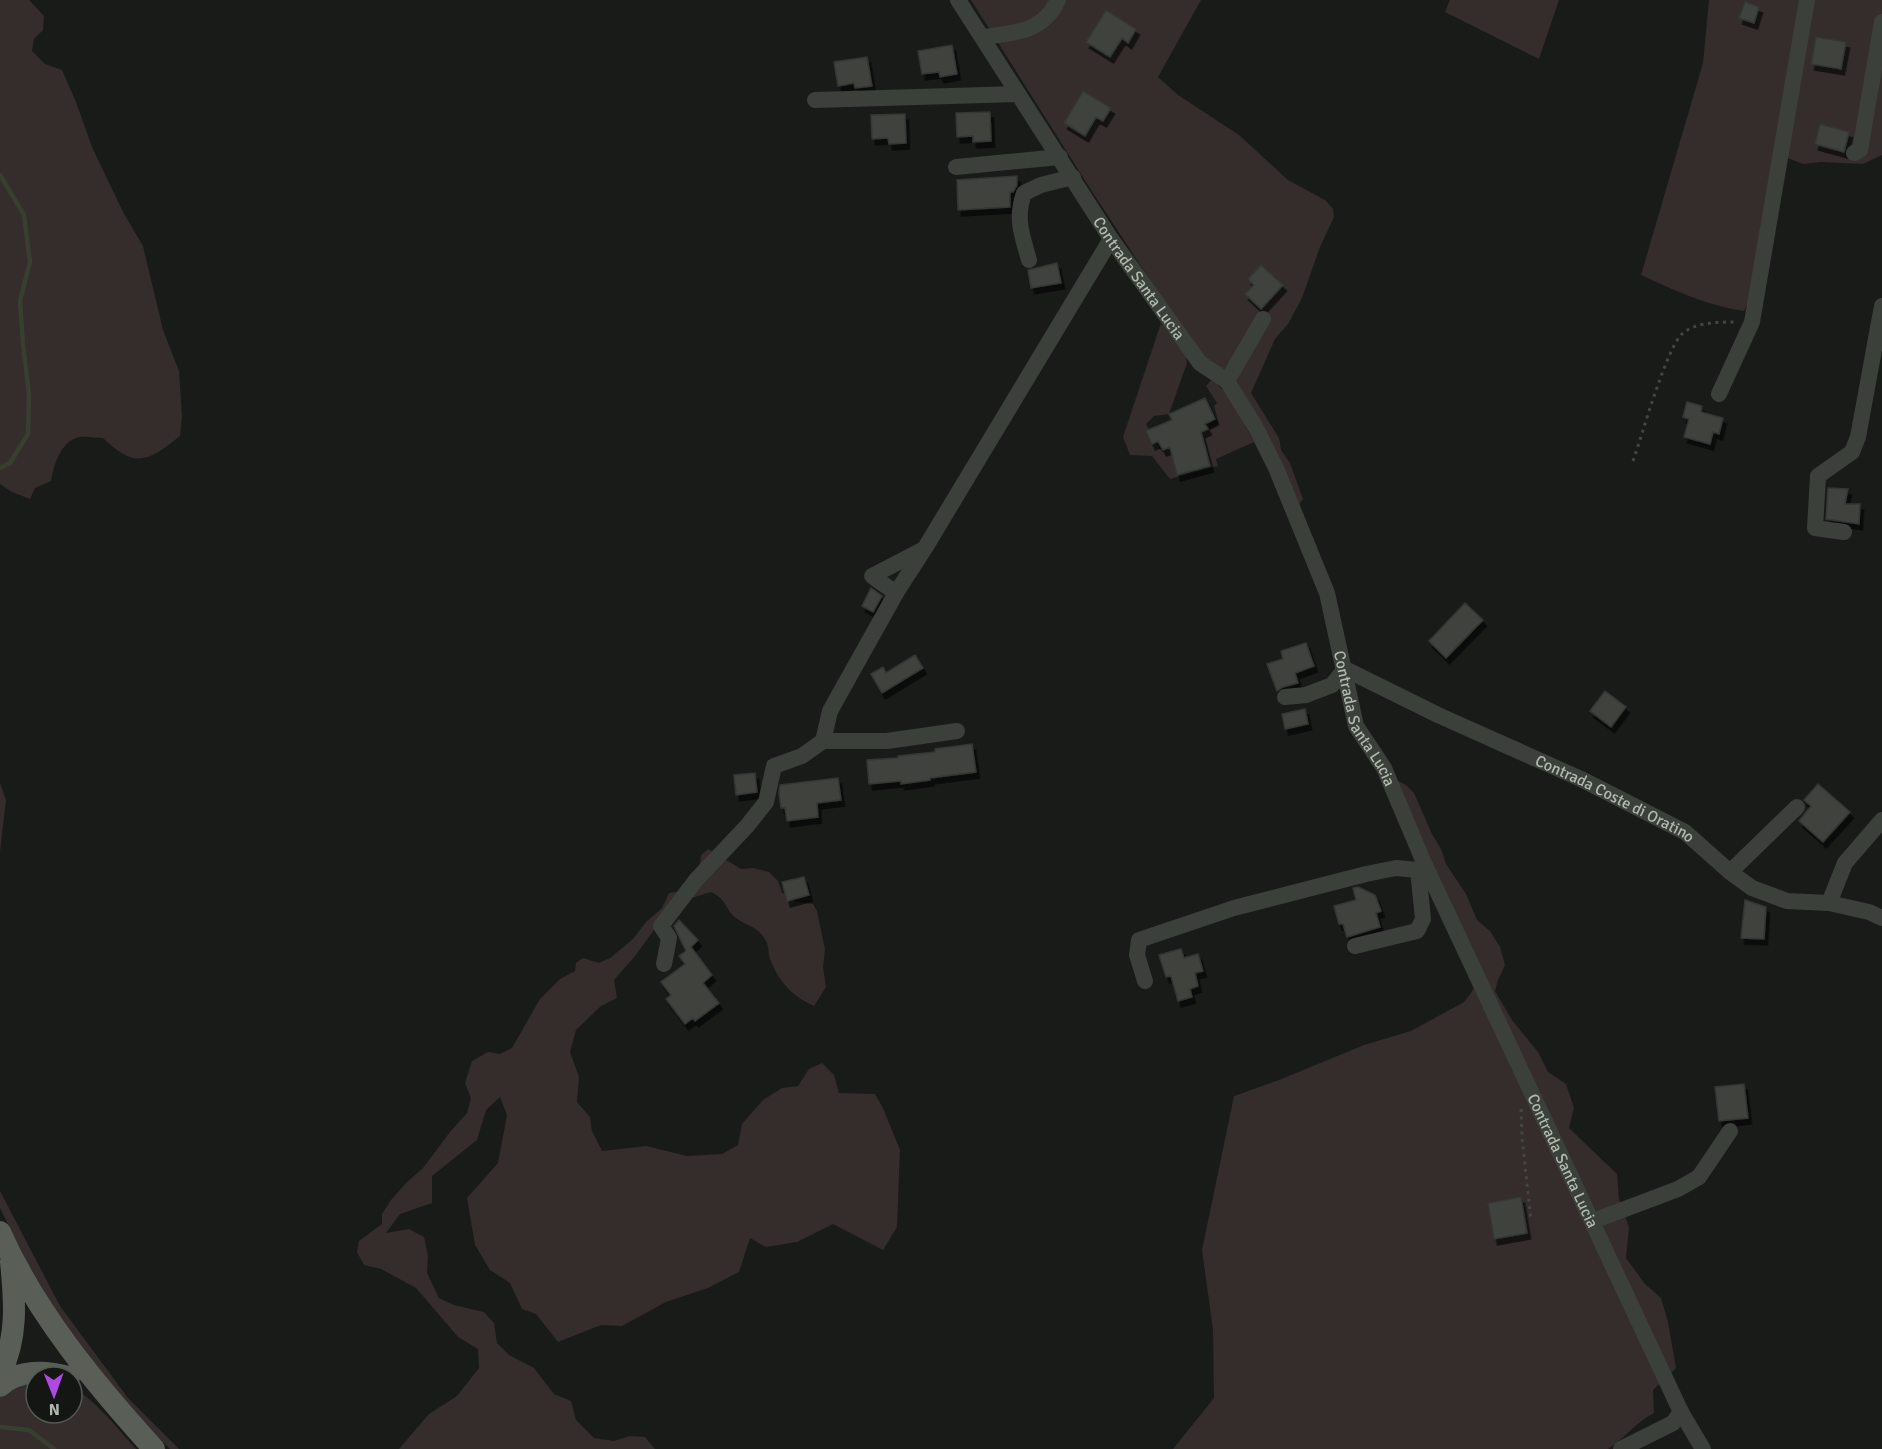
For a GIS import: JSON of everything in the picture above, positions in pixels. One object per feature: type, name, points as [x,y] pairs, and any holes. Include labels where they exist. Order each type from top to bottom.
[{"type":"main road","points":[[0,1233],[10,1255],[51,1322],[110,1401],[154,1449]]},
{"type":"main road","points":[[0,1374],[15,1320],[10,1255]]},
{"type":"main road","points":[[0,1386],[8,1378],[24,1374]]},
{"type":"main road","points":[[84,1385],[110,1401]]},
{"type":"street","name":"Contrada Santa Lucia","points":[[958,0],[1111,239],[1200,363],[1227,381],[1256,428],[1289,499],[1327,593],[1356,726],[1384,768],[1422,868],[1593,1221],[1681,1412],[1703,1449]]},
{"type":"street","points":[[982,36],[1026,31],[1043,20],[1058,0]]},
{"type":"street","points":[[1719,394],[1752,322],[1807,0]]},
{"type":"street","points":[[1854,153],[1860,150],[1882,22]]},
{"type":"street","points":[[815,100],[1018,93]]},
{"type":"street","points":[[956,167],[1060,157]]},
{"type":"street","points":[[1029,260],[1018,219],[1019,206],[1024,193],[1041,185],[1073,177]]},
{"type":"street","points":[[823,741],[830,711],[896,593],[1111,239]]},
{"type":"street","points":[[1844,532],[1815,528],[1818,476],[1852,452],[1858,437],[1882,306]]},
{"type":"street","points":[[1227,381],[1263,319]]},
{"type":"street","points":[[896,593],[872,576],[925,548]]},
{"type":"street","points":[[1285,697],[1306,695],[1332,685],[1345,669]]},
{"type":"street","name":"Contrada Coste di Oratino","points":[[1345,669],[1438,715],[1581,778],[1685,832],[1730,872],[1752,888],[1787,901],[1829,903],[1869,912],[1882,918]]},
{"type":"street","points":[[664,964],[669,938],[661,926],[696,880],[747,826],[766,802],[774,766],[802,756],[823,741],[888,741],[957,731]]},
{"type":"street","points":[[1730,872],[1797,807]]},
{"type":"street","points":[[1829,903],[1845,863],[1882,820]]},
{"type":"street","points":[[1145,981],[1137,955],[1139,940],[1158,932],[1234,908],[1366,874],[1396,868],[1422,868],[1423,919],[1417,931],[1355,946]]},
{"type":"street","points":[[1593,1221],[1678,1189],[1699,1177],[1730,1131]]},
{"type":"street","points":[[1621,1449],[1673,1423],[1681,1412]]},
{"type":"path","points":[[1633,461],[1671,351],[1682,334],[1708,323],[1752,322]]},
{"type":"path","points":[[1521,1107],[1531,1220]]},
{"type":"shaded area","points":[[0,0],[29,0],[44,16],[43,30],[34,39],[32,51],[45,64],[62,70],[92,147],[123,212],[143,246],[163,330],[179,371],[182,416],[180,436],[159,452],[142,458],[133,458],[124,454],[103,438],[79,437],[72,440],[59,455],[51,481],[35,488],[30,499],[0,484]]},
{"type":"shaded area","points":[[971,0],[1201,0],[1158,77],[1178,95],[1239,135],[1288,180],[1325,200],[1333,209],[1334,217],[1320,247],[1302,298],[1288,324],[1275,339],[1251,393],[1279,438],[1281,450],[1290,463],[1303,499],[1299,505],[1281,464],[1202,359],[1093,193]]},
{"type":"shaded area","points":[[1450,0],[1559,0],[1539,59],[1445,12]]},
{"type":"shaded area","points":[[1709,0],[1801,0],[1750,299],[1744,311],[1704,301],[1641,275],[1703,63]]},
{"type":"shaded area","points":[[1813,0],[1882,0],[1882,155],[1863,164],[1821,162],[1803,164],[1785,157]]},
{"type":"shaded area","points":[[1161,323],[1186,356],[1187,363],[1169,414],[1154,416],[1146,424],[1162,452],[1219,424],[1214,406],[1217,403],[1206,386],[1212,379],[1229,396],[1254,442],[1216,459],[1218,466],[1170,479],[1152,456],[1130,455],[1123,437]]},
{"type":"shaded area","points":[[1396,780],[1406,785],[1414,793],[1446,864],[1466,894],[1477,920],[1490,931],[1500,947],[1505,965],[1495,991],[1512,1020],[1538,1052],[1548,1072],[1566,1084],[1574,1108],[1569,1128],[1617,1174],[1619,1199],[1629,1227],[1626,1258],[1645,1284],[1661,1298],[1668,1322],[1676,1368],[1653,1390],[1654,1413],[1608,1449],[1173,1449],[1214,1398],[1213,1330],[1202,1250],[1234,1096],[1364,1045],[1411,1031],[1464,1002],[1482,973]]},
{"type":"shaded area","points":[[0,783],[6,800],[0,852]]},
{"type":"shaded area","points":[[708,849],[741,869],[753,868],[769,872],[778,881],[782,893],[790,896],[796,902],[813,904],[817,911],[825,949],[823,967],[826,987],[814,1006],[806,1002],[793,993],[778,975],[763,936],[732,915],[721,898],[711,892],[685,900],[659,923],[614,980],[617,998],[601,1006],[576,1030],[570,1052],[579,1077],[577,1102],[590,1117],[592,1131],[602,1151],[646,1146],[687,1156],[722,1154],[738,1145],[742,1124],[763,1100],[782,1088],[798,1086],[809,1069],[822,1063],[834,1075],[839,1093],[875,1094],[883,1108],[900,1150],[897,1227],[883,1250],[833,1224],[797,1242],[766,1247],[750,1238],[739,1272],[708,1288],[666,1302],[622,1326],[601,1325],[558,1342],[536,1314],[522,1309],[510,1283],[490,1270],[475,1245],[467,1198],[498,1163],[507,1115],[500,1097],[486,1110],[477,1140],[432,1176],[432,1203],[400,1214],[386,1233],[409,1229],[424,1237],[428,1256],[427,1273],[439,1298],[454,1305],[484,1312],[494,1323],[497,1343],[509,1355],[534,1368],[554,1394],[571,1401],[576,1420],[594,1438],[614,1441],[630,1436],[645,1437],[655,1449],[399,1449],[429,1414],[457,1396],[479,1368],[478,1349],[458,1337],[416,1288],[381,1269],[364,1265],[357,1252],[359,1241],[382,1224],[382,1214],[391,1200],[423,1168],[467,1113],[471,1098],[465,1083],[472,1061],[488,1052],[500,1054],[512,1048],[540,999],[560,979],[575,971],[576,963],[583,958],[599,963],[610,958],[633,939],[646,922],[662,908],[669,893],[682,891],[700,864],[701,855]]},
{"type":"shaded area","points":[[0,1191],[60,1306],[128,1398],[179,1449],[170,1449],[117,1396],[55,1310],[29,1266],[0,1208]]},
{"type":"shaded area","points":[[24,1385],[24,1425],[84,1425],[84,1395],[136,1449],[0,1449],[0,1397],[6,1390]]},
{"type":"building","points":[[1745,2],[1759,7],[1754,23],[1739,18]]},
{"type":"building","points":[[1106,10],[1136,29],[1128,43],[1122,38],[1110,57],[1086,42]]},
{"type":"building","points":[[1816,37],[1846,42],[1841,69],[1811,64]]},
{"type":"building","points":[[952,45],[957,74],[940,77],[939,72],[922,74],[918,51]]},
{"type":"building","points":[[867,57],[872,86],[855,88],[854,83],[838,86],[834,62]]},
{"type":"building","points":[[1083,91],[1111,108],[1103,121],[1096,117],[1085,136],[1064,123]]},
{"type":"building","points":[[990,112],[991,141],[973,142],[973,136],[957,137],[956,113]]},
{"type":"building","points":[[905,114],[906,143],[889,144],[888,138],[872,139],[871,115]]},
{"type":"building","points":[[1820,124],[1849,132],[1844,152],[1815,144]]},
{"type":"building","points":[[1017,176],[1017,185],[1013,192],[1010,192],[1010,207],[958,210],[957,180]]},
{"type":"building","points":[[1057,263],[1061,283],[1031,288],[1028,270]]},
{"type":"building","points":[[1261,265],[1283,285],[1261,309],[1245,294],[1254,285],[1248,279]]},
{"type":"building","points":[[1205,398],[1215,419],[1205,424],[1208,429],[1201,432],[1210,466],[1177,475],[1170,447],[1163,450],[1158,441],[1152,444],[1146,431],[1172,420],[1169,414]]},
{"type":"building","points":[[1687,402],[1702,406],[1701,412],[1723,418],[1719,434],[1713,432],[1710,444],[1684,437],[1689,419],[1683,417]]},
{"type":"building","points":[[1828,488],[1848,489],[1845,504],[1860,504],[1859,524],[1826,519]]},
{"type":"building","points":[[871,588],[882,596],[873,612],[862,606]]},
{"type":"building","points":[[1465,603],[1483,620],[1446,658],[1429,641]]},
{"type":"building","points":[[1306,643],[1314,666],[1295,673],[1298,683],[1277,691],[1267,664],[1283,659],[1281,651]]},
{"type":"building","points":[[915,655],[923,668],[882,693],[871,674],[883,667],[886,673]]},
{"type":"building","points":[[1605,691],[1626,707],[1611,727],[1590,711]]},
{"type":"building","points":[[1305,709],[1308,724],[1285,729],[1282,714]]},
{"type":"building","points":[[972,744],[976,772],[901,784],[901,781],[869,784],[867,760],[898,758],[898,756],[935,752],[935,749]]},
{"type":"building","points":[[755,773],[757,792],[736,795],[734,775]]},
{"type":"building","points":[[838,778],[841,800],[817,803],[818,817],[787,821],[785,808],[781,808],[780,785]]},
{"type":"building","points":[[1818,784],[1850,812],[1823,842],[1799,821],[1811,806],[1804,800]]},
{"type":"building","points":[[804,877],[809,895],[787,901],[782,882]]},
{"type":"building","points":[[1358,887],[1375,895],[1381,911],[1376,913],[1380,927],[1347,937],[1343,924],[1339,924],[1334,906],[1356,900],[1353,888]]},
{"type":"building","points":[[1745,900],[1766,907],[1764,939],[1741,938]]},
{"type":"building","points":[[679,920],[698,940],[691,947],[712,975],[703,983],[719,1003],[695,1021],[693,1018],[685,1024],[666,999],[671,995],[661,982],[685,964],[679,956],[686,951],[674,926]]},
{"type":"building","points":[[1181,949],[1184,958],[1198,954],[1203,971],[1195,973],[1198,986],[1190,989],[1192,997],[1178,1001],[1171,976],[1166,977],[1159,955]]},
{"type":"building","points":[[1744,1084],[1748,1118],[1719,1121],[1715,1087]]},
{"type":"building","points":[[1521,1197],[1527,1233],[1494,1239],[1488,1203]]},
{"type":"waterway","points":[[0,175],[24,215],[30,262],[20,301],[29,395],[28,434],[10,463],[0,468]]},
{"type":"waterway","points":[[0,1427],[29,1430],[54,1449]]}]
